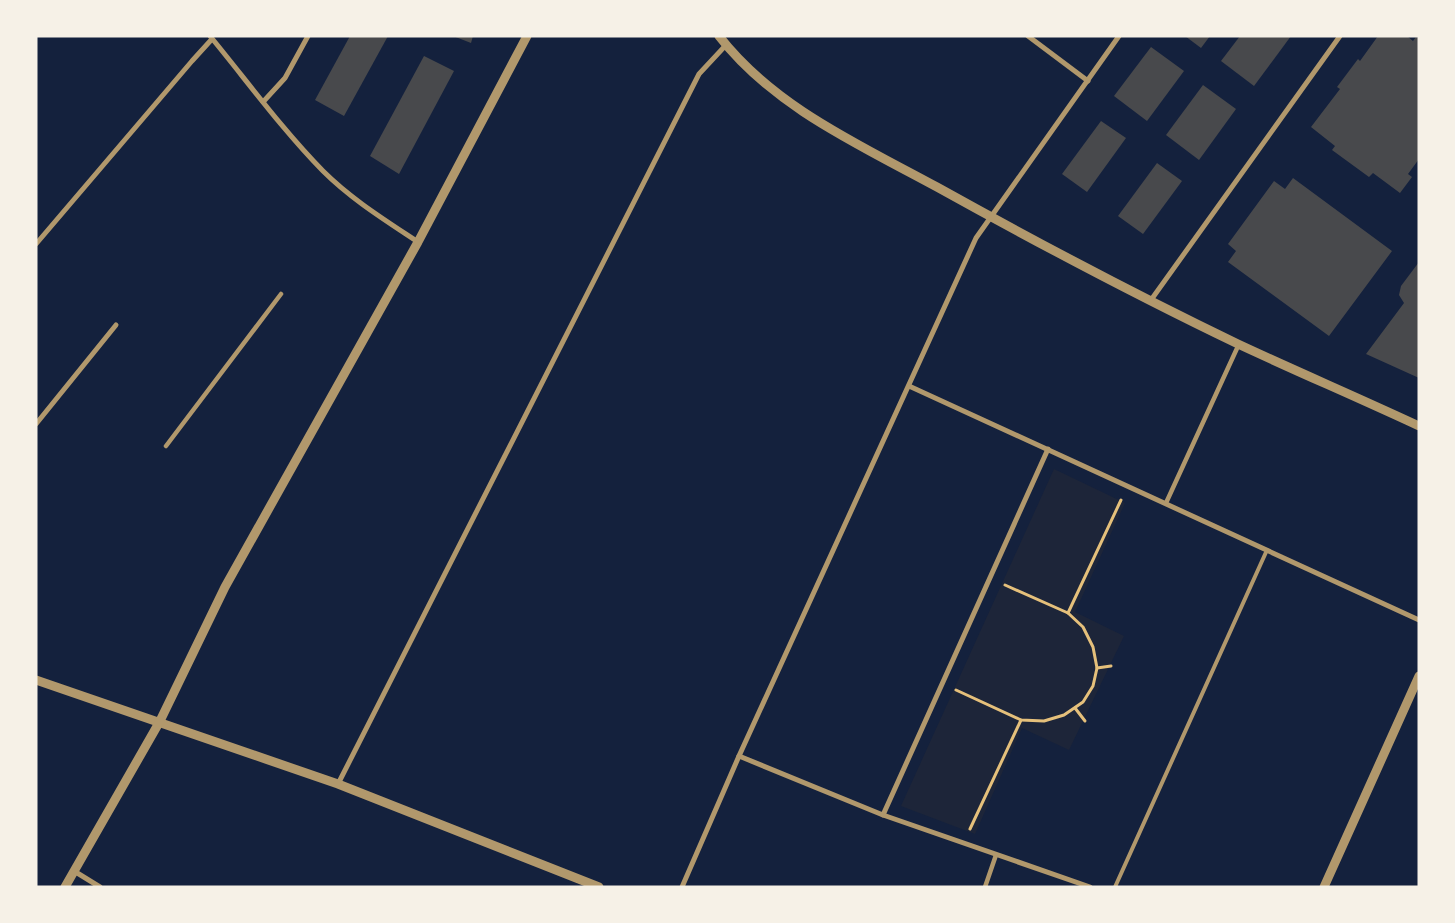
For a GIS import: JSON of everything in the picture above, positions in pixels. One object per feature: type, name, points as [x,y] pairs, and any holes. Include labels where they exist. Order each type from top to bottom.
[{"type":"street","points":[[263,102],[285,78],[308,36]]},
{"type":"street","points":[[65,887],[160,721],[225,587],[418,242],[527,36]]},
{"type":"street","points":[[719,36],[771,90],[839,134],[990,217],[1151,300],[1239,344],[1419,426]]},
{"type":"street","points":[[1028,36],[1088,81]]},
{"type":"street","points":[[682,887],[739,756],[976,238],[1119,36]]},
{"type":"street","points":[[1151,300],[1340,36]]},
{"type":"street","points":[[36,244],[211,38],[323,171],[361,204],[418,242]]},
{"type":"street","points":[[338,784],[699,74],[726,45]]},
{"type":"street","points":[[166,446],[281,294]]},
{"type":"street","points":[[36,424],[116,325]]},
{"type":"street","points":[[1166,504],[1239,344]]},
{"type":"street","points":[[909,386],[1419,620]]},
{"type":"street","points":[[883,815],[1048,449]]},
{"type":"street","points":[[1324,887],[1419,676]]},
{"type":"street","points":[[36,680],[160,721],[338,784],[599,887]]},
{"type":"street","points":[[739,756],[883,815],[1090,887]]},
{"type":"street","points":[[985,887],[996,855]]},
{"type":"street","points":[[74,871],[100,887]]},
{"type":"lane","points":[[1115,887],[1268,550]]},
{"type":"path","points":[[1068,612],[1128,485]]},
{"type":"path","points":[[942,683],[1021,720],[1044,721],[1064,715],[1083,702],[1093,686],[1097,668],[1093,647],[1083,627],[1068,612],[990,578]]},
{"type":"path","points":[[1097,668],[1111,666]]},
{"type":"path","points":[[1074,708],[1085,721]]},
{"type":"path","points":[[964,844],[1021,720]]},
{"type":"shaded area","points":[[1054,469],[1125,503],[1075,612],[1124,636],[1069,750],[1022,728],[975,834],[901,806]]},
{"type":"building","points":[[350,36],[388,36],[344,116],[315,100]]},
{"type":"building","points":[[453,36],[473,36],[471,43]]},
{"type":"building","points":[[1185,36],[1210,36],[1201,48]]},
{"type":"building","points":[[1240,36],[1291,36],[1254,86],[1221,61]]},
{"type":"building","points":[[1378,36],[1407,36],[1413,41],[1416,37],[1419,39],[1419,159],[1408,174],[1412,177],[1400,193],[1373,173],[1369,177],[1332,150],[1335,146],[1311,127],[1340,89],[1337,87],[1358,59],[1360,61]]},
{"type":"building","points":[[1151,47],[1184,71],[1147,121],[1114,96]]},
{"type":"building","points":[[424,56],[454,71],[399,174],[370,156]]},
{"type":"building","points":[[1203,85],[1236,109],[1199,160],[1166,135]]},
{"type":"building","points":[[1101,121],[1126,138],[1087,192],[1062,174]]},
{"type":"building","points":[[1157,163],[1182,181],[1143,234],[1118,216]]},
{"type":"building","points":[[1293,178],[1392,251],[1329,336],[1228,262],[1236,251],[1228,244],[1274,181],[1285,189]]},
{"type":"building","points":[[1419,262],[1419,378],[1366,354],[1404,303],[1399,295],[1401,286]]}]
